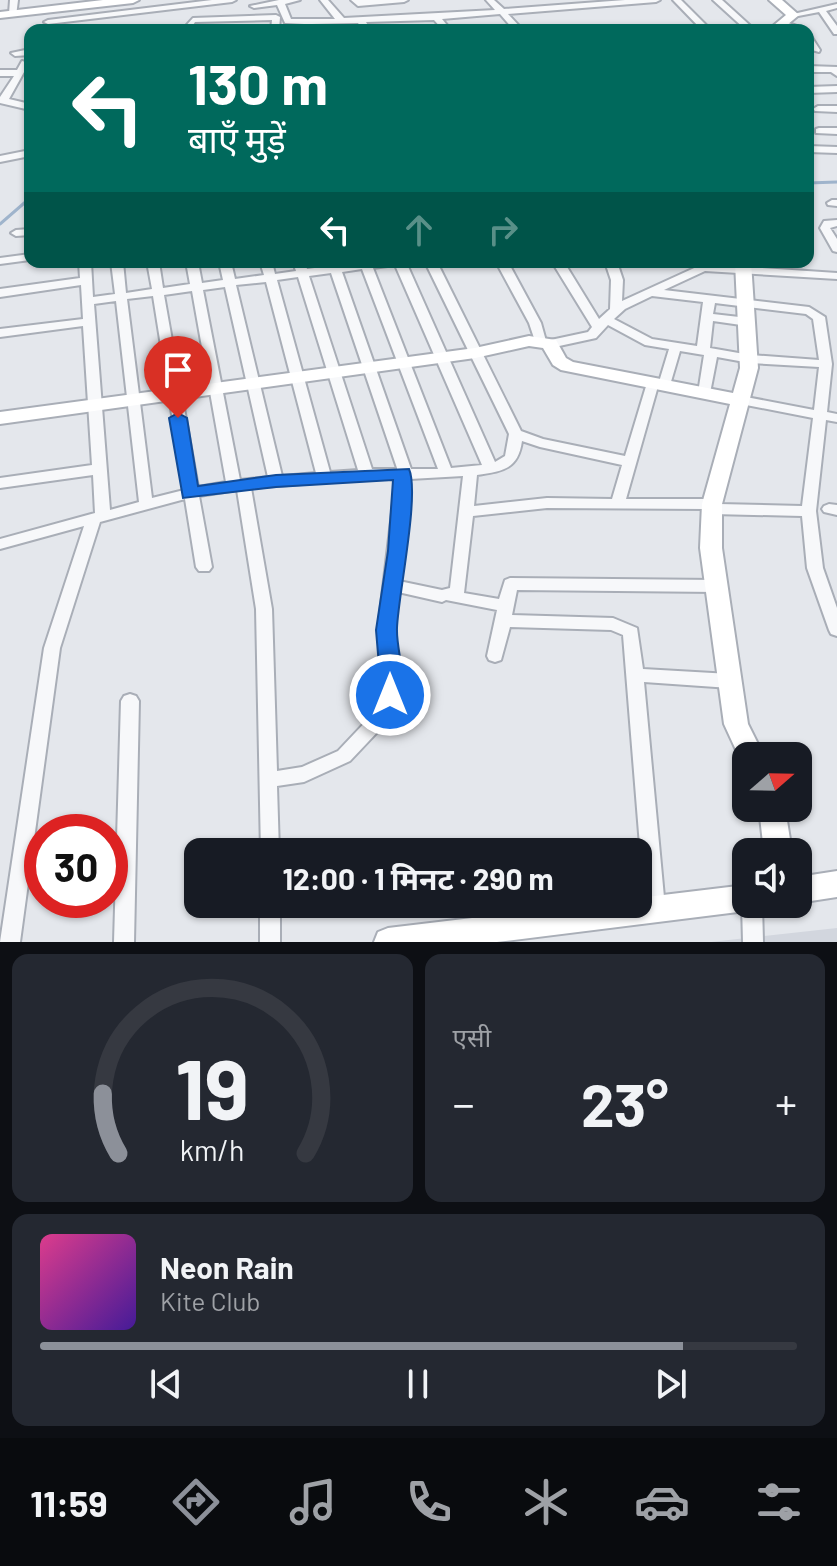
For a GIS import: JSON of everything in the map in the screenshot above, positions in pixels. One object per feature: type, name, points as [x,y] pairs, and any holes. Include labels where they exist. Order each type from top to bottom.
[{"type":"street","points":[[6,14],[14,0]]},
{"type":"street","points":[[6,14],[48,6],[133,0]]},
{"type":"street","points":[[57,24],[232,0]]},
{"type":"street","points":[[254,6],[296,0]]},
{"type":"street","points":[[324,0],[341,20]]},
{"type":"street","points":[[355,0],[358,4],[404,0]]},
{"type":"street","points":[[490,0],[514,24]]},
{"type":"street","points":[[319,24],[341,20],[506,14],[656,0]]},
{"type":"street","points":[[677,0],[701,24]]},
{"type":"street","points":[[717,0],[744,24]]},
{"type":"street","points":[[775,0],[783,23],[837,6]]},
{"type":"street","points":[[278,24],[281,17],[280,2]]},
{"type":"street","points":[[83,18],[84,3]]},
{"type":"street","points":[[179,7],[183,17]]},
{"type":"street","points":[[822,10],[837,32]]},
{"type":"street","points":[[190,24],[193,20],[281,17],[300,24]]},
{"type":"street","points":[[436,17],[442,24]]},
{"type":"street","points":[[398,18],[402,24]]},
{"type":"street","points":[[360,20],[363,24]]},
{"type":"street","points":[[15,53],[24,52]]},
{"type":"street","points":[[814,65],[837,63]]},
{"type":"street","points":[[24,65],[2,100],[24,106]]},
{"type":"street","points":[[814,67],[834,69],[837,73]]},
{"type":"street","points":[[0,73],[19,73]]},
{"type":"street","points":[[814,90],[837,89]]},
{"type":"street","points":[[818,109],[837,109]]},
{"type":"street","points":[[819,131],[837,131]]},
{"type":"street","points":[[814,149],[837,150]]},
{"type":"street","points":[[0,159],[24,154]]},
{"type":"street","points":[[837,223],[828,223],[825,228],[837,249]]},
{"type":"street","points":[[16,233],[24,232]]},
{"type":"street","points":[[0,261],[24,258]]},
{"type":"street","points":[[10,942],[52,648],[99,518],[100,469],[86,268]]},
{"type":"street","points":[[118,268],[146,504]]},
{"type":"street","points":[[154,268],[204,567]]},
{"type":"street","points":[[193,268],[215,387],[264,609],[270,838]]},
{"type":"street","points":[[226,268],[276,481]]},
{"type":"street","points":[[268,268],[324,477]]},
{"type":"street","points":[[88,301],[271,277],[300,268],[341,268]]},
{"type":"street","points":[[300,268],[366,474]]},
{"type":"street","points":[[368,268],[446,472]]},
{"type":"street","points":[[403,268],[490,467]]},
{"type":"street","points":[[0,544],[190,493],[239,485],[366,474],[446,472],[490,467],[509,461],[516,434],[434,268]]},
{"type":"street","points":[[505,268],[545,342],[559,361],[567,366],[837,418]]},
{"type":"street","points":[[562,268],[603,324],[640,339],[675,348],[750,359],[826,364]]},
{"type":"street","points":[[613,268],[617,280],[616,309]]},
{"type":"street","points":[[0,418],[592,335],[616,309],[701,268]]},
{"type":"street","points":[[743,268],[750,359],[712,507],[711,548],[736,724],[744,742]]},
{"type":"street","points":[[769,268],[837,276]]},
{"type":"street","points":[[270,780],[324,767],[361,741],[378,720],[390,695],[391,666],[386,630],[393,585],[402,460],[335,269]]},
{"type":"street","points":[[0,293],[87,281]]},
{"type":"street","points":[[650,292],[709,301],[748,314]]},
{"type":"street","points":[[704,393],[709,301]]},
{"type":"street","points":[[707,317],[816,313],[819,317],[826,364],[809,511],[815,568],[837,630]]},
{"type":"street","points":[[0,333],[88,322]]},
{"type":"street","points":[[618,502],[658,384],[675,348]]},
{"type":"street","points":[[516,434],[540,443],[630,462]]},
{"type":"street","points":[[0,483],[100,469]]},
{"type":"street","points":[[451,596],[457,591],[469,511],[471,469]]},
{"type":"street","points":[[469,511],[547,503],[618,502],[809,511]]},
{"type":"street","points":[[495,656],[510,584],[717,586]]},
{"type":"street","points":[[393,585],[431,595],[451,596],[504,613],[613,624],[631,632],[655,908]]},
{"type":"street","points":[[634,675],[730,681]]},
{"type":"street","points":[[124,942],[130,701]]},
{"type":"street","points":[[812,888],[837,884]]},
{"type":"street","points":[[388,942],[732,900]]},
{"type":"street","points":[[270,918],[270,942]]},
{"type":"street","points":[[752,918],[753,942]]},
{"type":"shaded area","points":[[837,928],[837,942],[711,942]]},
{"type":"waterway","points":[[814,183],[837,182]]},
{"type":"waterway","points":[[0,224],[24,203]]},
{"type":"route","points":[[178,418],[190,493],[276,481],[402,474],[398,551],[386,630],[391,666],[390,695]]}]
